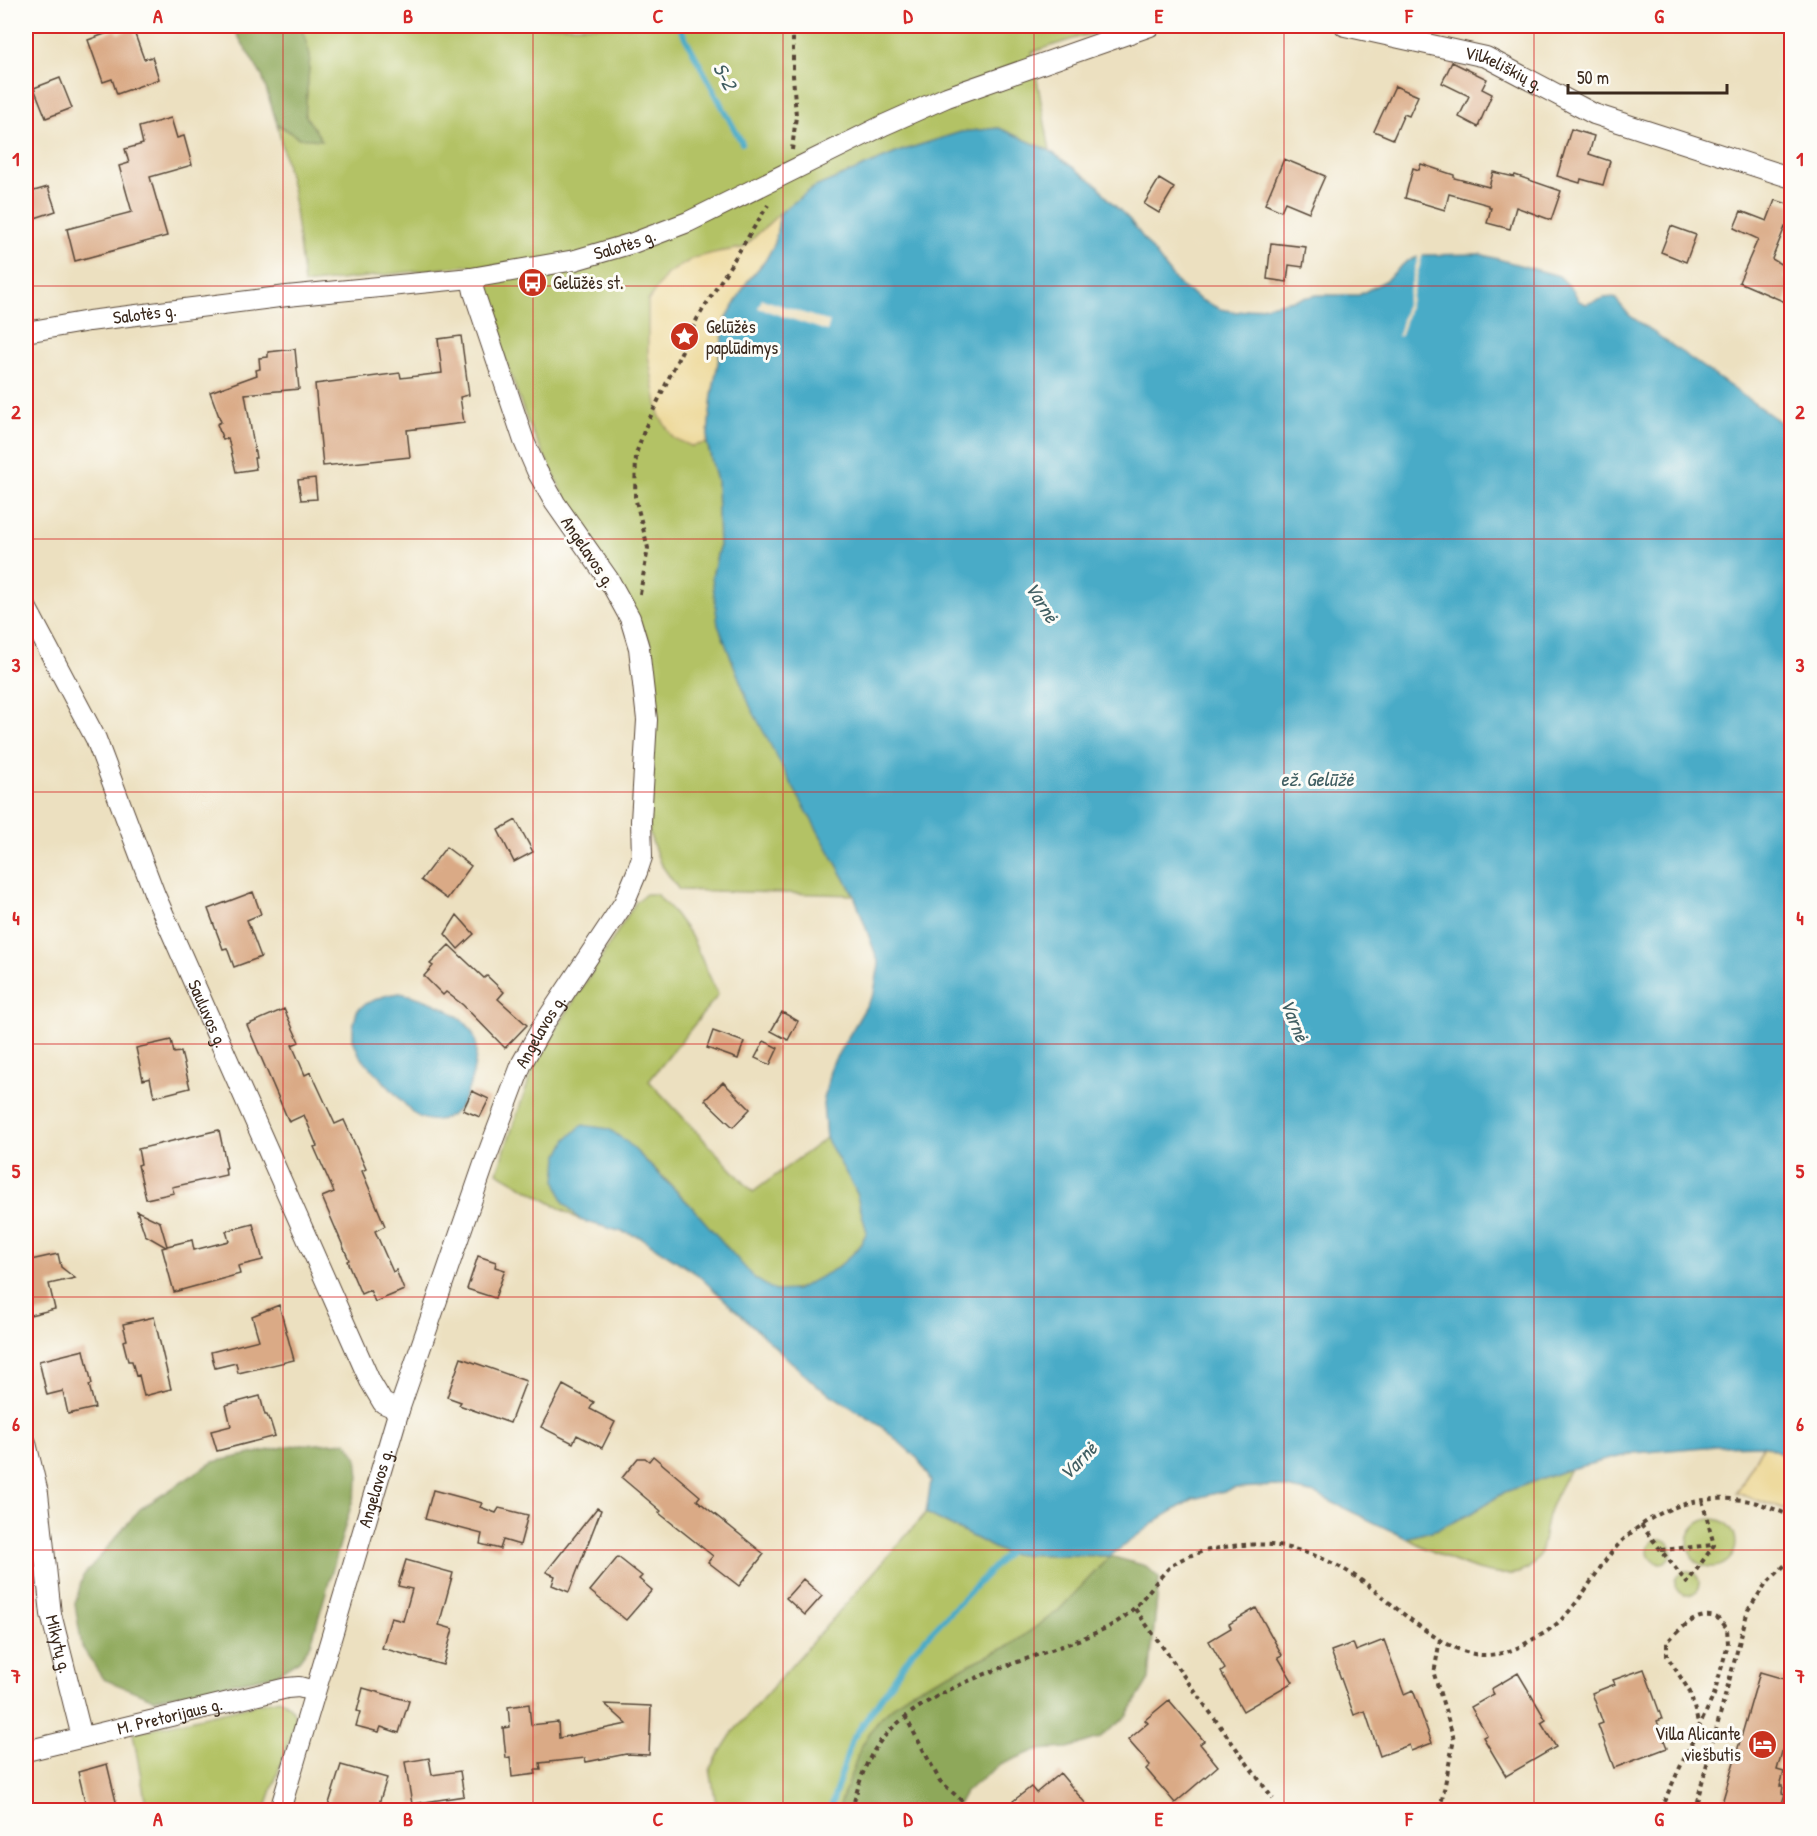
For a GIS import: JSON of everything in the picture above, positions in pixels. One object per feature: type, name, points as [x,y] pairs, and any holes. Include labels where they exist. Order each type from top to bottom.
[{"type":"street","name":"Salotės g.","points":[[26,332],[89,321],[287,296],[471,278],[575,260],[633,243],[688,222],[884,125],[947,97],[1150,26]]},
{"type":"street","name":"Vilkeliškių g.","points":[[1345,26],[1486,57],[1594,114],[1791,178]]},
{"type":"street","name":"Angelavos g.","points":[[280,1810],[399,1410],[484,1164],[522,1063],[545,1022],[624,903],[642,856],[640,821],[647,720],[636,638],[630,618],[609,580],[555,502],[532,461],[502,378],[471,278]]},
{"type":"street","name":"Sauluvos g.","points":[[26,607],[96,739],[160,906],[370,1381],[383,1403],[399,1410]]},
{"type":"street","name":"Mikytų g.","points":[[26,1443],[38,1494],[51,1614],[82,1737]]},
{"type":"street","name":"M. Pretorijaus g.","points":[[26,1751],[286,1688],[299,1687],[314,1691]]},
{"type":"path","points":[[789,172],[796,116],[793,26]]},
{"type":"path","points":[[640,599],[648,548],[635,497],[636,454],[645,428],[697,319],[770,202]]},
{"type":"path","points":[[1702,1499],[1714,1545]]},
{"type":"path","points":[[852,1810],[863,1771],[882,1739],[905,1716],[936,1696],[1104,1629],[1135,1609],[1170,1566],[1194,1554],[1221,1547],[1275,1545],[1314,1554],[1351,1575],[1460,1651],[1485,1656],[1513,1651],[1552,1629],[1620,1542],[1641,1525],[1671,1508],[1702,1499],[1744,1500],[1791,1516]]},
{"type":"path","points":[[1641,1525],[1687,1583],[1714,1545]]},
{"type":"path","points":[[1661,1550],[1714,1545]]},
{"type":"path","points":[[1699,1810],[1696,1805],[1748,1610],[1765,1585],[1791,1558]]},
{"type":"path","points":[[1135,1609],[1273,1798]]},
{"type":"path","points":[[1660,1810],[1714,1695],[1728,1644],[1727,1628],[1717,1618],[1704,1616],[1680,1629],[1667,1642],[1667,1656],[1690,1692],[1699,1726]]},
{"type":"path","points":[[1440,1639],[1434,1674],[1454,1739],[1440,1810]]},
{"type":"path","points":[[905,1716],[940,1781],[972,1810]]},
{"type":"path","points":[[1785,1810],[1791,1784]]},
{"type":"green space","points":[[232,26],[301,26],[310,55],[305,115],[322,140],[299,138],[277,124],[262,76]]},
{"type":"green space","points":[[301,26],[1114,26],[1032,52],[1050,151],[999,128],[961,132],[901,151],[813,188],[780,213],[743,248],[718,252],[691,446],[707,443],[717,481],[719,547],[712,577],[788,778],[854,895],[679,890],[660,863],[649,833],[650,642],[565,497],[528,423],[471,265],[304,284],[293,193],[277,124],[299,138],[305,115],[310,55]]},
{"type":"green space","points":[[646,894],[656,894],[691,936],[718,995],[649,1081],[753,1192],[826,1138],[855,1189],[867,1232],[859,1246],[852,1255],[832,1271],[796,1289],[775,1291],[755,1278],[673,1187],[642,1156],[609,1129],[563,1201],[580,1220],[497,1172],[535,1063],[636,902]]},
{"type":"green space","points":[[347,1442],[357,1457],[359,1478],[311,1644],[299,1660],[275,1675],[154,1699],[103,1679],[82,1647],[75,1604],[83,1576],[140,1509],[213,1462],[289,1446]]},
{"type":"green space","points":[[1570,1469],[1550,1509],[1539,1555],[1526,1570],[1510,1574],[1492,1573],[1473,1568],[1435,1553],[1406,1538],[1438,1529],[1468,1515],[1505,1492]]},
{"type":"green space","points":[[926,1513],[1006,1554],[1110,1556],[1058,1611],[1009,1646],[908,1693],[877,1721],[861,1747],[838,1810],[717,1810],[710,1768],[733,1732]]},
{"type":"green space","points":[[1707,1519],[1717,1519],[1729,1526],[1736,1538],[1736,1548],[1729,1560],[1717,1567],[1707,1567],[1692,1556],[1688,1548],[1688,1538],[1699,1523]]},
{"type":"green space","points":[[1660,1539],[1668,1543],[1672,1551],[1668,1559],[1660,1563],[1652,1559],[1648,1551],[1652,1543]]},
{"type":"green space","points":[[1110,1556],[1146,1566],[1159,1578],[1149,1679],[1126,1717],[1099,1738],[1068,1748],[1036,1750],[998,1766],[965,1792],[955,1810],[838,1810],[861,1747],[877,1721],[908,1693],[1009,1646],[1058,1611]]},
{"type":"green space","points":[[1687,1571],[1695,1575],[1699,1583],[1695,1591],[1687,1595],[1679,1591],[1675,1583],[1679,1575]]},
{"type":"green space","points":[[279,1699],[290,1707],[296,1720],[265,1810],[147,1810],[133,1733]]},
{"type":"sand","name":"Gelūžės paplūdimys","points":[[780,213],[775,243],[765,261],[747,282],[726,319],[712,395],[707,443],[691,446],[673,438],[659,415],[648,355],[648,301],[667,274],[694,258],[743,248]]},
{"type":"sand","points":[[1763,1445],[1791,1457],[1791,1512],[1737,1493]]},
{"type":"water","name":"ež. Gelūžė","points":[[999,128],[1050,151],[1099,186],[1108,199],[1129,219],[1178,284],[1201,300],[1220,309],[1237,312],[1317,295],[1359,295],[1385,281],[1407,261],[1424,255],[1480,254],[1559,276],[1573,290],[1579,301],[1586,304],[1614,297],[1629,315],[1779,421],[1792,445],[1791,1457],[1763,1445],[1716,1446],[1635,1453],[1570,1469],[1505,1492],[1468,1515],[1438,1529],[1406,1538],[1315,1494],[1277,1486],[1236,1488],[1193,1499],[1159,1519],[1110,1556],[1006,1554],[926,1513],[931,1481],[918,1459],[881,1426],[817,1386],[697,1274],[640,1237],[580,1220],[563,1201],[556,1181],[558,1157],[567,1139],[582,1125],[609,1129],[628,1143],[691,1206],[754,1278],[775,1291],[796,1290],[837,1268],[858,1249],[867,1232],[855,1189],[826,1138],[823,1104],[831,1066],[874,993],[879,964],[854,895],[750,706],[718,625],[712,577],[719,547],[717,481],[707,443],[712,395],[726,319],[747,282],[765,261],[775,243],[780,213],[813,188],[901,151],[961,132]]},
{"type":"water","points":[[400,993],[442,1007],[462,1020],[474,1036],[475,1064],[469,1086],[461,1105],[451,1115],[441,1120],[424,1119],[414,1114],[360,1056],[353,1040],[357,1011],[365,1004],[387,995]]},
{"type":"pier","points":[[1419,253],[1423,253],[1401,336],[1398,336]]},
{"type":"pier","points":[[762,299],[830,322],[827,331],[758,308]]},
{"type":"building","points":[[133,29],[144,59],[152,57],[159,79],[117,94],[112,79],[103,82],[88,40],[116,30],[118,34]]},
{"type":"building","points":[[1452,62],[1487,79],[1482,89],[1492,94],[1478,127],[1459,117],[1469,96],[1442,83]]},
{"type":"building","points":[[60,78],[72,108],[46,118],[34,88]]},
{"type":"building","points":[[1395,86],[1418,96],[1409,116],[1404,114],[1393,139],[1374,131]]},
{"type":"building","points":[[171,118],[177,138],[184,136],[192,165],[150,177],[167,236],[75,261],[67,229],[132,212],[119,166],[129,163],[125,149],[143,144],[139,127]]},
{"type":"building","points":[[1571,129],[1594,136],[1589,154],[1610,161],[1603,185],[1581,179],[1580,183],[1557,176]]},
{"type":"building","points":[[1284,159],[1325,176],[1309,212],[1285,202],[1281,211],[1265,204]]},
{"type":"building","points":[[1421,164],[1454,175],[1454,178],[1489,187],[1493,172],[1514,177],[1515,175],[1561,191],[1551,220],[1516,207],[1510,229],[1487,223],[1491,208],[1489,205],[1449,194],[1445,210],[1405,198],[1413,168],[1419,170]]},
{"type":"building","points":[[1159,179],[1174,188],[1159,213],[1144,204]]},
{"type":"building","points":[[48,187],[56,211],[35,218],[27,193]]},
{"type":"building","points":[[1775,200],[1791,205],[1791,230],[1785,227],[1772,259],[1789,269],[1784,278],[1791,281],[1791,287],[1785,302],[1739,282],[1758,239],[1734,228],[1741,211],[1767,221]]},
{"type":"building","points":[[1671,226],[1696,235],[1686,262],[1661,252]]},
{"type":"building","points":[[1271,243],[1306,247],[1303,267],[1289,265],[1287,282],[1267,279]]},
{"type":"building","points":[[461,336],[469,395],[460,397],[464,423],[407,430],[410,457],[323,466],[315,384],[400,373],[401,378],[442,373],[438,339]]},
{"type":"building","points":[[295,349],[299,389],[245,394],[256,469],[236,472],[228,438],[223,440],[217,424],[221,422],[210,392],[257,375],[256,370],[260,369],[259,358],[268,357],[268,352]]},
{"type":"building","points":[[315,478],[317,499],[301,500],[298,480]]},
{"type":"building","points":[[516,820],[533,852],[514,862],[498,830]]},
{"type":"building","points":[[446,847],[471,866],[447,899],[421,880]]},
{"type":"building","points":[[253,892],[261,914],[247,920],[261,957],[234,967],[227,948],[223,949],[208,909]]},
{"type":"building","points":[[457,915],[474,934],[458,949],[445,934]]},
{"type":"building","points":[[449,945],[484,978],[487,976],[504,992],[498,999],[527,1025],[505,1048],[463,1005],[446,992],[443,995],[424,976],[433,966],[430,964]]},
{"type":"building","points":[[284,1009],[299,1042],[292,1045],[305,1075],[311,1072],[335,1124],[344,1120],[366,1169],[362,1171],[385,1226],[375,1231],[393,1272],[396,1270],[404,1290],[375,1302],[370,1290],[361,1294],[322,1197],[334,1192],[314,1147],[317,1146],[304,1115],[289,1122],[247,1025]]},
{"type":"building","points":[[782,1012],[798,1021],[788,1040],[771,1031]]},
{"type":"building","points":[[713,1031],[744,1042],[738,1059],[707,1048]]},
{"type":"building","points":[[171,1040],[174,1053],[181,1052],[190,1088],[154,1097],[150,1078],[143,1080],[136,1048]]},
{"type":"building","points":[[764,1041],[778,1048],[770,1065],[755,1058]]},
{"type":"building","points":[[723,1082],[750,1109],[733,1127],[705,1100]]},
{"type":"building","points":[[472,1091],[489,1099],[480,1117],[463,1110]]},
{"type":"building","points":[[219,1130],[227,1168],[225,1168],[226,1175],[172,1187],[174,1193],[146,1199],[138,1165],[141,1164],[138,1149]]},
{"type":"building","points":[[137,1211],[160,1222],[167,1246],[192,1240],[194,1250],[229,1241],[226,1231],[253,1224],[263,1260],[238,1266],[240,1274],[174,1292],[162,1248],[166,1247],[145,1235]]},
{"type":"building","points":[[58,1254],[61,1267],[75,1278],[49,1284],[55,1309],[26,1316],[26,1261]]},
{"type":"building","points":[[478,1256],[496,1262],[495,1267],[505,1270],[495,1298],[467,1289]]},
{"type":"building","points":[[279,1305],[294,1360],[238,1373],[236,1363],[215,1368],[211,1352],[259,1340],[252,1316]]},
{"type":"building","points":[[154,1317],[171,1389],[144,1396],[139,1375],[136,1376],[132,1361],[128,1361],[123,1341],[127,1340],[123,1324]]},
{"type":"building","points":[[84,1350],[95,1408],[68,1414],[63,1391],[47,1395],[39,1361]]},
{"type":"building","points":[[461,1358],[526,1381],[510,1423],[459,1405],[461,1402],[447,1397]]},
{"type":"building","points":[[563,1385],[594,1402],[590,1409],[615,1422],[602,1448],[577,1435],[573,1443],[541,1427]]},
{"type":"building","points":[[260,1396],[265,1415],[270,1420],[275,1436],[217,1451],[211,1431],[231,1426],[226,1405]]},
{"type":"building","points":[[653,1456],[700,1496],[697,1500],[764,1554],[739,1586],[708,1562],[713,1556],[659,1513],[661,1511],[622,1478],[638,1458],[645,1458],[649,1461]]},
{"type":"building","points":[[433,1490],[482,1503],[480,1507],[496,1513],[499,1508],[528,1515],[520,1545],[503,1540],[500,1549],[480,1544],[482,1534],[425,1519]]},
{"type":"building","points":[[597,1508],[601,1510],[569,1592],[552,1585],[555,1576],[546,1572]]},
{"type":"building","points":[[618,1557],[642,1576],[639,1579],[652,1590],[626,1620],[590,1591]]},
{"type":"building","points":[[406,1560],[453,1573],[439,1625],[453,1629],[443,1665],[382,1648],[391,1618],[403,1621],[412,1589],[398,1586]]},
{"type":"building","points":[[803,1579],[822,1596],[805,1615],[786,1598]]},
{"type":"building","points":[[1256,1608],[1282,1655],[1278,1657],[1293,1682],[1243,1711],[1221,1672],[1225,1669],[1209,1641],[1231,1628],[1229,1624]]},
{"type":"building","points":[[1384,1640],[1404,1694],[1413,1690],[1432,1743],[1411,1751],[1409,1745],[1380,1756],[1365,1711],[1354,1715],[1331,1651],[1353,1643],[1356,1651]]},
{"type":"building","points":[[1644,1669],[1662,1719],[1657,1721],[1667,1748],[1614,1768],[1598,1725],[1603,1723],[1592,1693],[1615,1684],[1613,1680]]},
{"type":"building","name":"Villa Alicante viešbutis","points":[[1760,1672],[1791,1681],[1791,1718],[1777,1770],[1784,1772],[1780,1786],[1783,1786],[1782,1793],[1785,1794],[1780,1810],[1720,1810]]},
{"type":"building","points":[[1518,1673],[1546,1720],[1541,1723],[1556,1747],[1506,1776],[1483,1737],[1487,1735],[1471,1707],[1494,1694],[1491,1689]]},
{"type":"building","points":[[363,1688],[409,1701],[399,1733],[381,1727],[379,1732],[356,1726]]},
{"type":"building","points":[[1169,1700],[1204,1741],[1200,1744],[1218,1766],[1175,1803],[1146,1769],[1150,1765],[1128,1740],[1148,1723],[1145,1720]]},
{"type":"building","points":[[529,1704],[531,1725],[558,1722],[559,1738],[627,1724],[605,1704],[651,1706],[649,1755],[626,1754],[586,1762],[585,1758],[540,1763],[541,1770],[535,1770],[536,1774],[512,1777],[510,1757],[506,1758],[503,1728],[510,1727],[508,1707]]},
{"type":"building","points":[[429,1758],[432,1775],[460,1771],[464,1796],[412,1804],[405,1762]]},
{"type":"building","points":[[107,1764],[118,1810],[87,1810],[78,1772]]},
{"type":"building","points":[[341,1765],[387,1778],[377,1810],[327,1810]]},
{"type":"building","points":[[1060,1773],[1091,1810],[1014,1810],[1018,1807],[1013,1801],[1031,1787],[1036,1793]]},
{"type":"waterway","name":"S-2","points":[[679,26],[742,143]]},
{"type":"waterway","name":"Varnė","points":[[830,1810],[852,1740],[913,1651],[1011,1549]]},
{"type":"place","name":"Gelūžės st.","points":[[532,283]]},
{"type":"place","name":"Gelūžės paplūdimys","points":[[685,337]]},
{"type":"place","name":"Villa Alicante viešbutis","points":[[1762,1744]]}]
